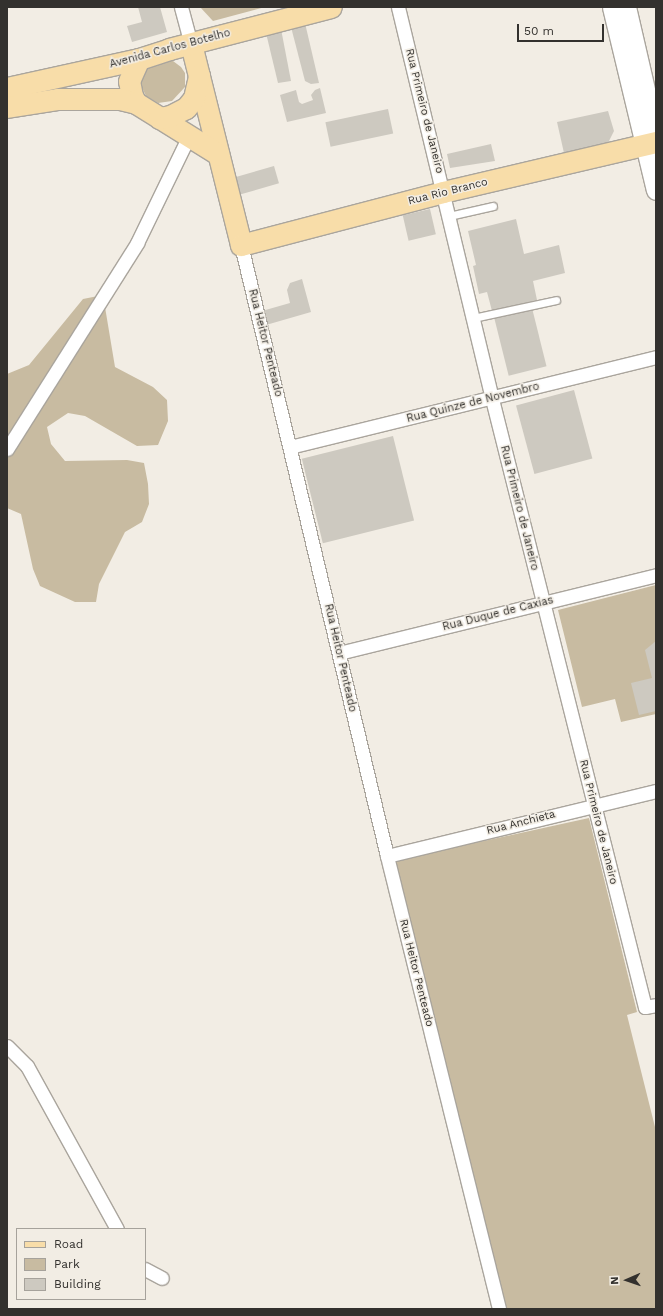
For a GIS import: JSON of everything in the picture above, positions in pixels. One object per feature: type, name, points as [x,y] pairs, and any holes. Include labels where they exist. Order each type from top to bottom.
[{"type":"main road","name":"Avenida Carlos Botelho","points":[[7,88],[139,59],[169,49],[332,7]]},
{"type":"main road","points":[[612,7],[640,95],[652,142],[656,190]]},
{"type":"main road","points":[[626,7],[640,95]]},
{"type":"main road","name":"Rua Heitor Penteado","points":[[191,44],[241,245]]},
{"type":"main road","points":[[158,118],[170,116],[186,108],[194,98],[199,76],[190,60],[169,49]]},
{"type":"main road","points":[[136,103],[132,96],[130,81],[139,59]]},
{"type":"main road","points":[[7,107],[85,98],[120,99],[136,103],[218,154]]},
{"type":"main road","name":"Rua Rio Branco","points":[[241,245],[443,192],[652,142]]},
{"type":"street","name":"Rua Heitor Penteado","points":[[181,7],[191,44]]},
{"type":"street","name":"Rua Primeiro de Janeiro","points":[[398,7],[492,399],[594,805],[651,1006]]},
{"type":"street","points":[[7,449],[137,243],[189,136]]},
{"type":"street","name":"Rua Heitor Penteado","points":[[241,245],[386,856],[500,1309]]},
{"type":"street","name":"Rua Quinze de Novembro","points":[[290,447],[492,399],[656,357]]},
{"type":"street","name":"Rua Duque de Caxias","points":[[339,653],[656,575]]},
{"type":"street","name":"Rua Anchieta","points":[[386,856],[656,791]]},
{"type":"street","points":[[7,1046],[27,1066],[116,1228]]},
{"type":"street","points":[[146,1270],[162,1278]]},
{"type":"lane","points":[[449,216],[493,206]]},
{"type":"lane","points":[[473,318],[556,300]]},
{"type":"green space","points":[[200,7],[265,7],[213,21]]},
{"type":"green space","points":[[169,58],[181,67],[185,73],[185,87],[172,101],[158,103],[146,96],[141,86],[141,79],[146,67]]},
{"type":"green space","points":[[103,295],[115,367],[153,387],[167,400],[168,421],[158,445],[137,446],[85,416],[68,413],[47,427],[51,444],[65,461],[127,460],[144,463],[148,484],[149,504],[142,522],[125,532],[99,584],[96,602],[75,602],[40,586],[33,569],[21,514],[7,508],[7,374],[29,365],[83,299]]},
{"type":"green space","points":[[656,585],[656,714],[621,722],[615,699],[582,707],[558,610]]},
{"type":"green space","points":[[589,818],[637,1012],[627,1015],[656,1131],[656,1309],[507,1309],[392,861]]},
{"type":"building","points":[[138,7],[160,7],[167,32],[132,42],[127,26],[142,22]]},
{"type":"building","points":[[305,23],[319,83],[311,84],[305,81],[291,27]]},
{"type":"building","points":[[281,29],[291,81],[278,83],[266,33]]},
{"type":"building","points":[[320,88],[326,113],[287,122],[280,95],[296,90],[299,102],[302,104],[313,100],[311,95],[315,90]]},
{"type":"building","points":[[388,109],[393,133],[331,147],[325,122]]},
{"type":"building","points":[[608,111],[614,131],[608,143],[564,153],[557,122]]},
{"type":"building","points":[[491,144],[495,161],[450,168],[447,154]]},
{"type":"building","points":[[274,166],[279,183],[236,196],[231,178]]},
{"type":"building","points":[[430,209],[436,234],[409,241],[403,215]]},
{"type":"building","points":[[516,219],[524,254],[559,245],[565,273],[533,281],[537,300],[492,311],[487,292],[479,294],[473,266],[476,265],[468,231]]},
{"type":"building","points":[[302,279],[311,312],[266,325],[262,311],[290,303],[287,290],[290,283]]},
{"type":"building","points":[[532,308],[547,366],[509,376],[494,317]]},
{"type":"building","points":[[574,390],[592,459],[534,474],[516,406]]},
{"type":"building","points":[[393,436],[414,520],[323,543],[302,459]]},
{"type":"building","points":[[656,641],[656,711],[639,715],[631,683],[652,678],[645,650]]}]
